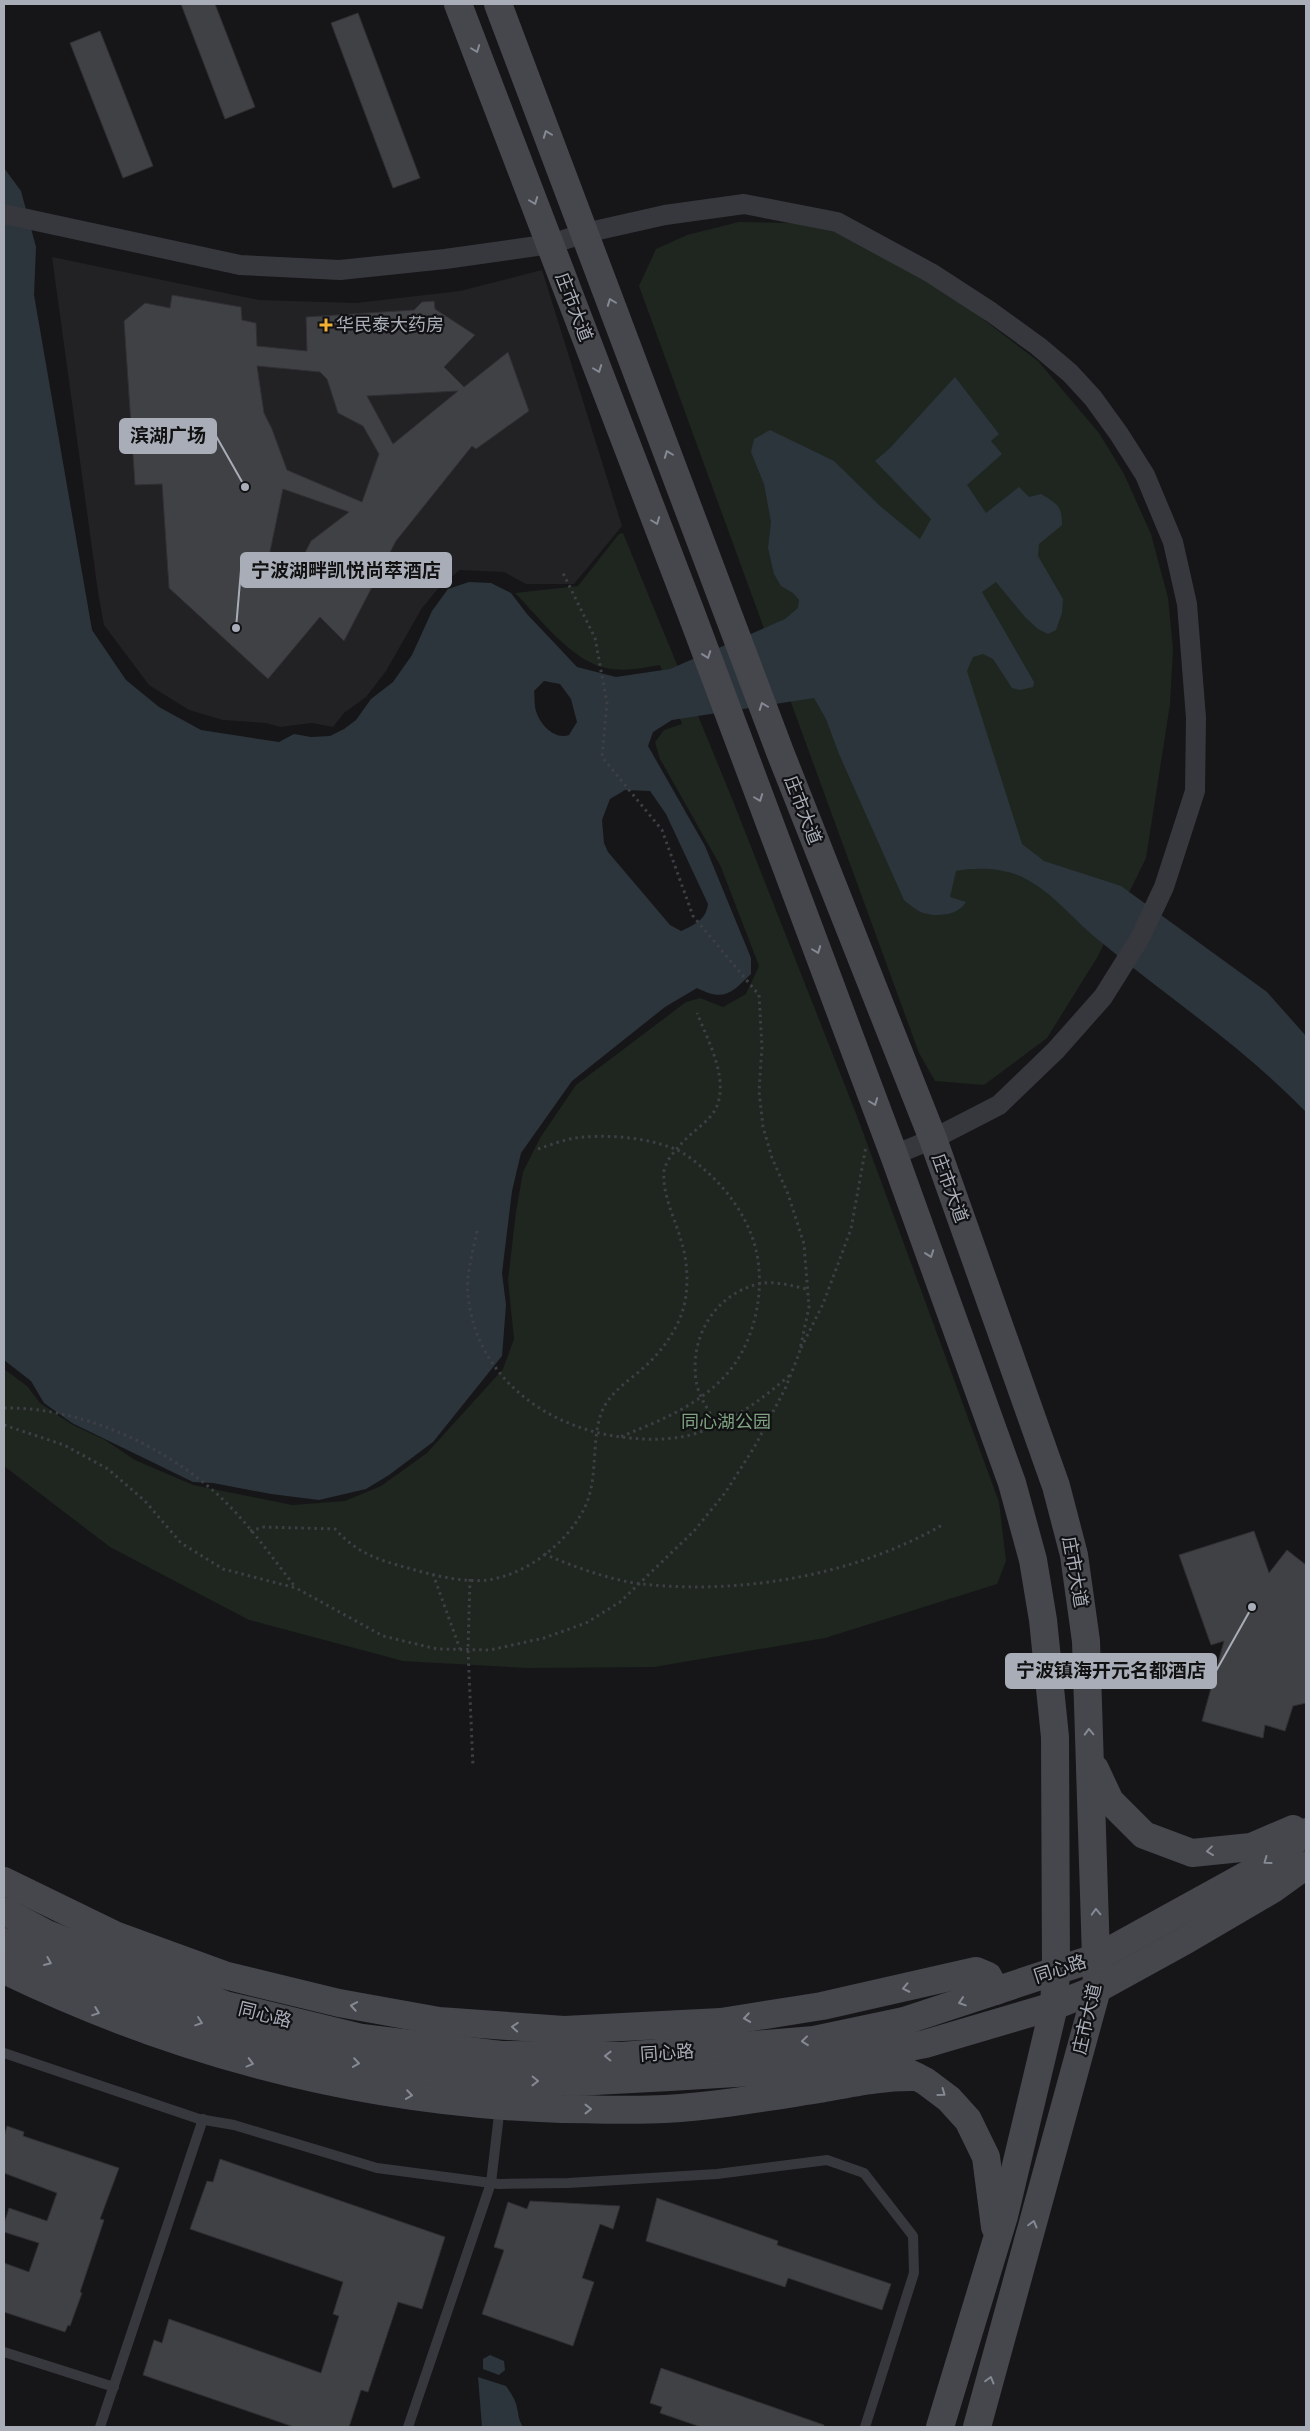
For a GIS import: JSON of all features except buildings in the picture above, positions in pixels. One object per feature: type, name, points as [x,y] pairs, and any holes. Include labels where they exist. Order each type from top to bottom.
[{"type":"main road","name":"庄市大道","points":[[458,4],[690,610],[878,1111],[1012,1483],[1032,1560],[1043,1620],[1055,1737],[1056,1969],[1054,2006],[1028,2119],[996,2242],[940,2427]]},
{"type":"main road","name":"庄市大道","points":[[498,4],[780,752],[933,1139],[1056,1486],[1074,1555],[1086,1641],[1098,1957],[1097,1989],[977,2427]]},
{"type":"main road","points":[[1090,1759],[1110,1801],[1144,1835],[1192,1854],[1250,1847],[1306,1824]]},
{"type":"main road","name":"同心路","points":[[4,1911],[56,1937],[226,2005],[362,2038],[501,2055],[622,2056],[814,2040],[904,2021],[1056,1969],[1098,1957],[1254,1870],[1306,1832]]},
{"type":"main road","name":"同心路","points":[[4,1942],[83,1977],[202,2023],[347,2061],[501,2094],[575,2082],[752,2072],[849,2060],[925,2044],[1054,2006],[1097,1989],[1265,1894],[1306,1865]]},
{"type":"main road","points":[[4,1881],[117,1936],[224,1974],[339,2004],[440,2021],[564,2030],[721,2022],[822,2006],[976,1971],[988,1976],[996,1990]]},
{"type":"main road","points":[[4,1970],[69,2002],[218,2054],[308,2078],[390,2093],[501,2094],[664,2109],[745,2101],[891,2076],[917,2077]]},
{"type":"main road","points":[[849,2060],[892,2065],[917,2077],[949,2098],[968,2120],[986,2157],[996,2242]]},
{"type":"street","points":[[4,214],[74,231],[240,265],[340,270],[445,259],[551,244],[666,214],[744,204],[837,222],[938,278],[1006,323],[1070,372],[1093,398],[1145,475],[1173,542],[1187,604],[1196,718],[1195,791],[1164,887],[1140,938],[1102,997],[1056,1050],[1000,1105],[933,1139],[894,1155]]},
{"type":"lane","points":[[4,2053],[203,2119],[234,2125],[377,2168],[491,2182],[568,2183],[707,2174],[827,2160],[864,2173],[913,2236],[914,2273],[865,2427]]},
{"type":"lane","points":[[408,2427],[491,2182],[501,2094]]},
{"type":"lane","points":[[100,2427],[203,2119]]},
{"type":"lane","points":[[4,2352],[114,2387]]},
{"type":"path","points":[[562,571],[595,638],[607,703],[602,757],[662,830],[692,916],[759,995],[762,1047],[759,1091],[763,1127],[772,1158],[788,1194],[804,1244],[809,1308],[799,1354]]},
{"type":"path","points":[[250,1531],[264,1527],[335,1530],[349,1544],[377,1560],[433,1574],[487,1580],[516,1572],[544,1554],[569,1532],[585,1508],[595,1478],[598,1433],[606,1403],[618,1388],[660,1352],[676,1325],[686,1297],[683,1247],[664,1188],[664,1168],[676,1149],[712,1115],[720,1093],[720,1075],[697,1013]]},
{"type":"path","points":[[4,1425],[64,1445],[108,1469],[145,1501],[181,1543],[223,1569],[296,1588],[383,1636],[438,1649],[490,1650],[544,1638],[586,1623],[620,1602],[641,1584],[694,1531],[725,1493],[755,1446],[823,1304],[851,1229],[863,1158],[878,1111]]},
{"type":"path","points":[[538,1149],[574,1138],[612,1136],[646,1140],[676,1149],[694,1160],[717,1181],[738,1208],[756,1250],[759,1284],[754,1320],[745,1348],[725,1377],[701,1397],[662,1420],[620,1437]]},
{"type":"path","points":[[477,1231],[470,1261],[468,1294],[472,1316],[484,1350],[507,1382],[533,1406],[568,1425],[620,1437],[655,1440],[693,1434],[731,1420],[764,1398],[791,1374]]},
{"type":"path","points":[[717,1425],[701,1397],[696,1382],[695,1355],[700,1332],[716,1309],[736,1294],[759,1284],[781,1284],[807,1289]]},
{"type":"path","points":[[4,1408],[25,1407],[77,1417],[131,1437],[186,1469],[218,1495],[296,1588]]},
{"type":"path","points":[[544,1554],[577,1568],[641,1584],[688,1587],[752,1583],[816,1573],[853,1562],[922,1537],[944,1524]]},
{"type":"path","points":[[433,1574],[460,1649]]},
{"type":"path","points":[[470,1579],[468,1649],[473,1767]]},
{"type":"shaded area","points":[[4,168],[21,191],[36,247],[34,295],[92,630],[126,680],[159,707],[201,730],[279,742],[294,734],[311,737],[330,736],[344,729],[356,720],[371,699],[393,682],[412,655],[432,611],[448,589],[469,582],[491,583],[511,593],[527,614],[577,667],[616,677],[670,669],[785,619],[798,608],[799,600],[793,593],[781,586],[774,574],[768,548],[771,522],[764,484],[751,452],[754,439],[770,430],[834,461],[880,506],[920,539],[931,519],[875,461],[890,448],[955,377],[999,434],[991,441],[1002,454],[967,485],[986,513],[1019,487],[1029,497],[1041,494],[1051,500],[1060,509],[1062,518],[1062,525],[1039,544],[1038,556],[1063,599],[1062,613],[1056,630],[1048,634],[1038,629],[1025,617],[996,582],[982,592],[1034,682],[1033,687],[1020,690],[1012,688],[993,659],[983,654],[973,657],[967,671],[1022,844],[1044,861],[1121,886],[1267,992],[1306,1036],[1306,1112],[1230,1043],[1122,959],[1045,892],[1026,879],[1018,875],[992,869],[956,871],[950,897],[966,902],[953,913],[934,915],[923,913],[904,900],[839,754],[826,719],[814,698],[672,720],[653,732],[648,746],[705,846],[751,958],[751,974],[727,993],[721,995],[714,994],[697,988],[665,1007],[572,1081],[521,1153],[512,1191],[502,1273],[506,1305],[502,1356],[433,1442],[389,1475],[366,1489],[319,1500],[271,1494],[213,1483],[193,1482],[72,1423],[44,1403],[31,1381],[4,1360]],"holes":[[[544,681],[560,684],[571,699],[577,722],[569,735],[564,736],[553,733],[538,716],[534,691]],[[625,790],[650,791],[666,814],[708,904],[702,918],[681,931],[670,925],[608,852],[604,843],[602,820],[610,799]]]},
{"type":"shaded area","points":[[52,257],[259,300],[356,303],[460,291],[542,270],[622,526],[574,584],[526,584],[504,572],[460,570],[441,585],[422,608],[386,671],[366,697],[344,713],[333,727],[312,723],[280,727],[266,723],[223,720],[189,710],[149,685],[104,625]]},
{"type":"shaded area","points":[[490,2355],[504,2361],[505,2370],[499,2375],[483,2369],[483,2359]]},
{"type":"shaded area","points":[[478,2377],[506,2386],[513,2396],[519,2420],[523,2427],[482,2427]]},
{"type":"green space","points":[[739,222],[831,224],[925,275],[1038,361],[1099,433],[1124,474],[1151,534],[1168,598],[1173,649],[1170,704],[1146,858],[1098,956],[1047,1038],[984,1085],[935,1081],[919,1053],[639,286],[656,249],[687,235]]},
{"type":"green space","name":"同心湖公园","points":[[623,533],[733,801],[857,1116],[999,1502],[1006,1561],[997,1584],[825,1638],[654,1667],[526,1668],[403,1661],[249,1620],[110,1547],[4,1466],[4,1369],[27,1386],[40,1403],[71,1424],[105,1440],[135,1460],[193,1485],[292,1505],[345,1501],[381,1486],[427,1453],[503,1369],[514,1339],[508,1280],[516,1212],[523,1172],[540,1138],[576,1085],[686,1002],[700,998],[723,1007],[746,994],[759,966],[721,867],[660,759],[655,742],[664,730],[682,724],[660,665],[620,670],[593,664],[568,648],[515,593],[578,586],[619,534]]},
{"type":"place","name":"华民泰大药房","points":[[326,325]]},
{"type":"place","name":"滨湖广场","points":[[245,487]]},
{"type":"place","name":"宁波湖畔凯悦尚萃酒店","points":[[236,628]]},
{"type":"place","name":"宁波镇海开元名都酒店","points":[[1252,1607]]}]
